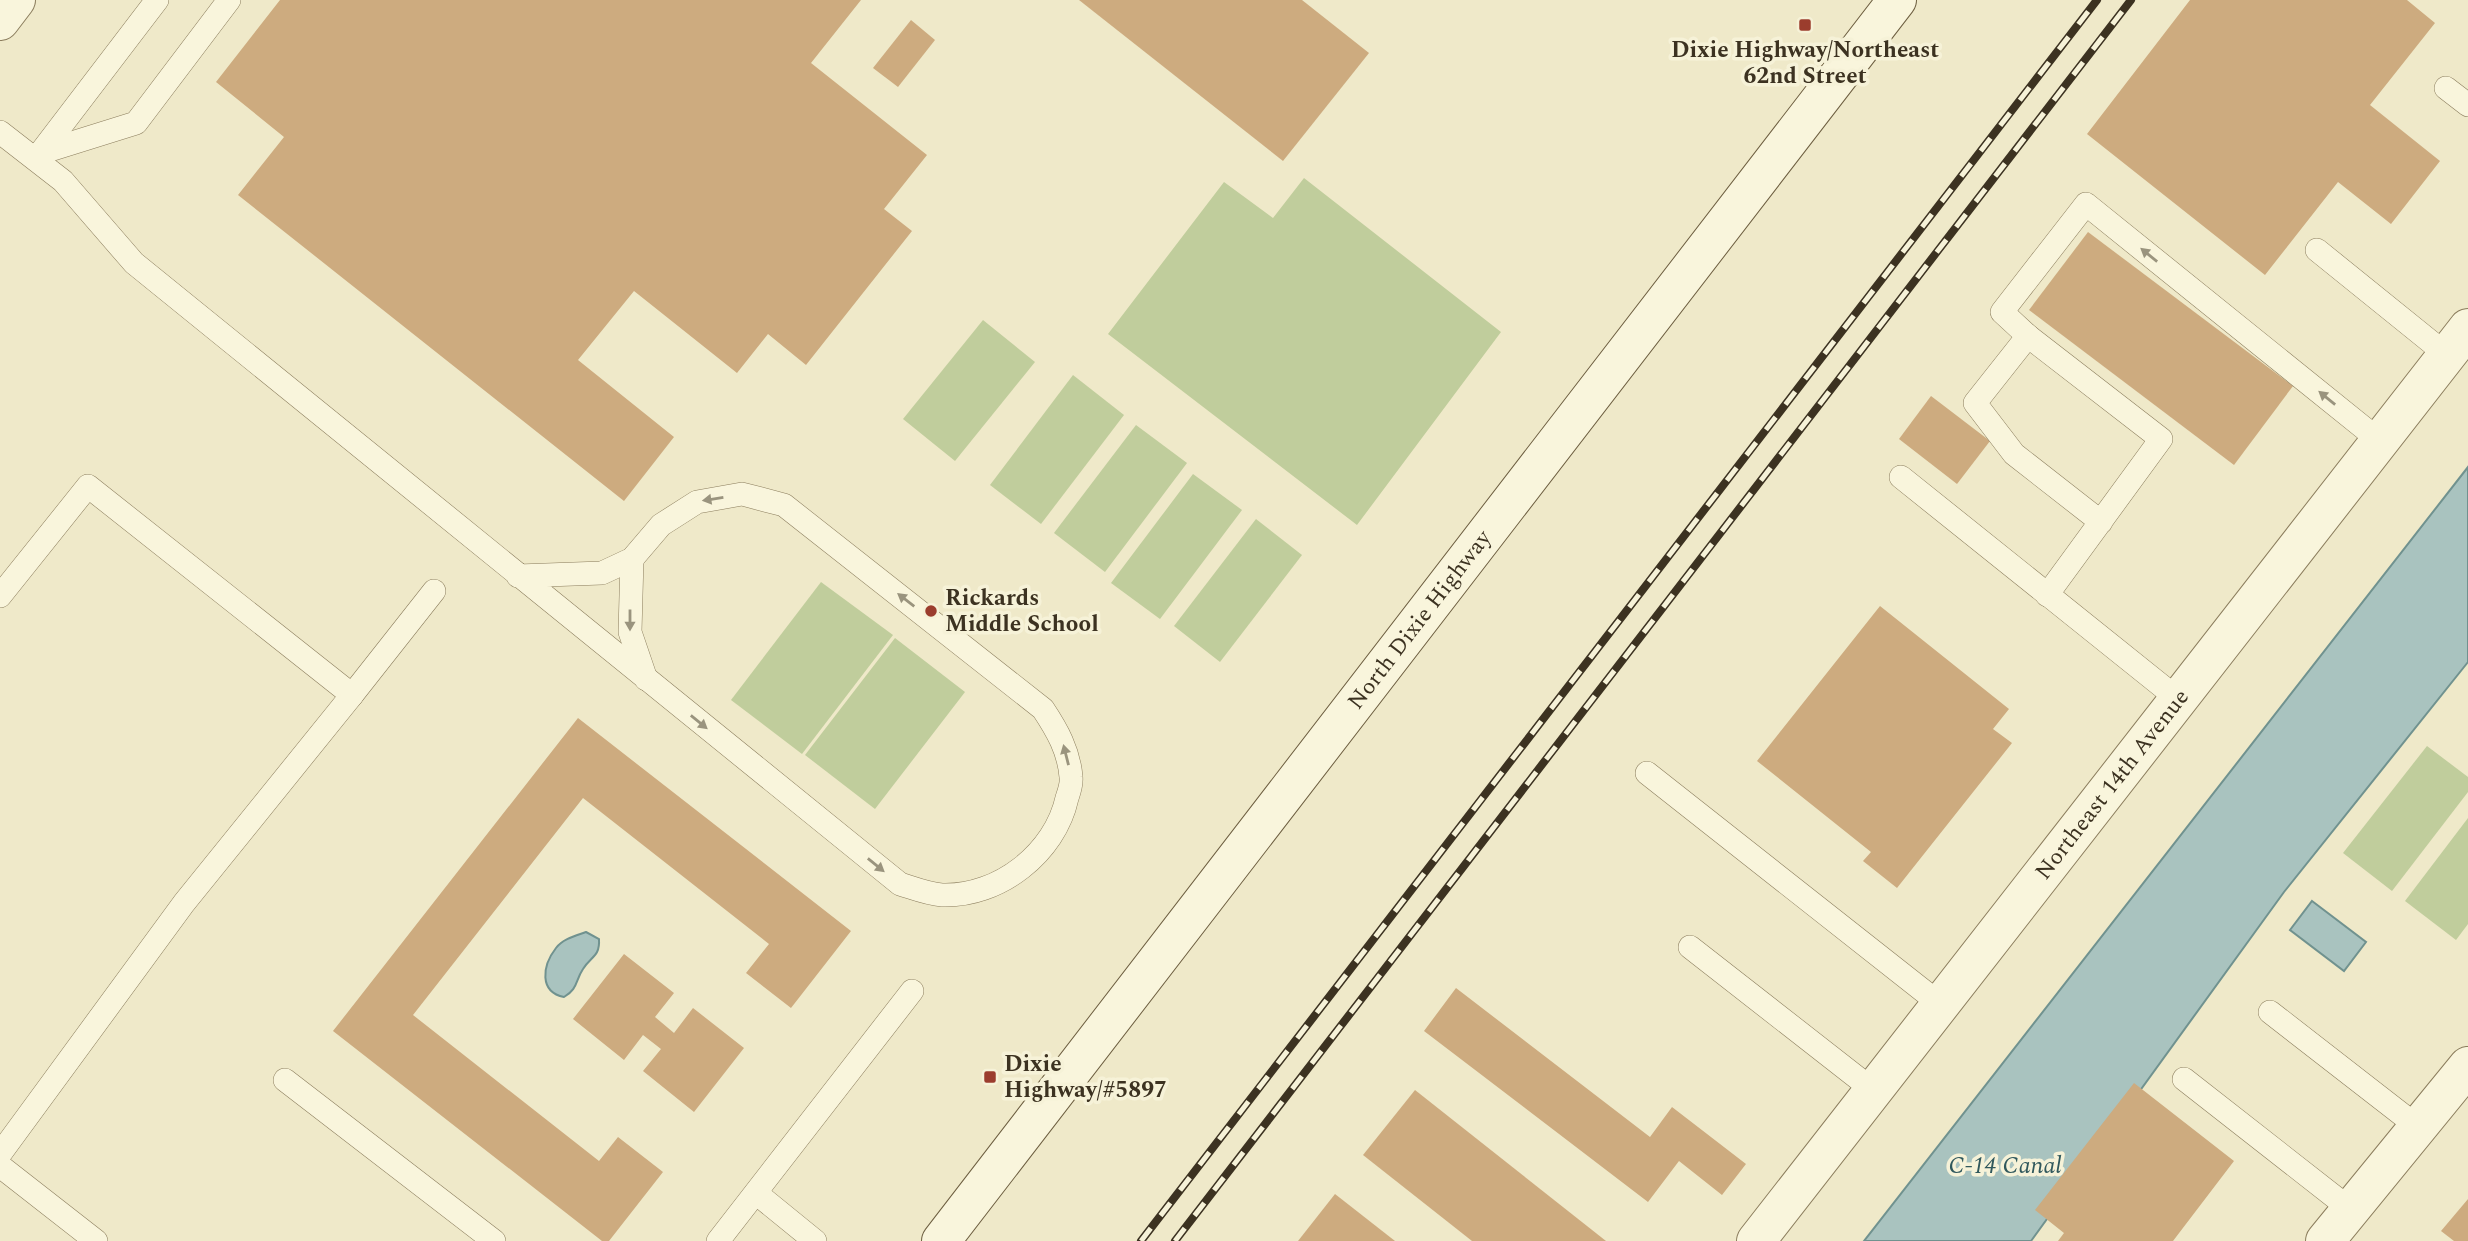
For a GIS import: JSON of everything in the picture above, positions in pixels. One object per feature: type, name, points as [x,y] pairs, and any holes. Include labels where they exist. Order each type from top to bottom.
[{"type":"main road","points":[[0,21],[16,0]]},
{"type":"main road","name":"North Dixie Highway","points":[[942,1241],[1897,0]]},
{"type":"main road","name":"Northeast 14th Avenue","points":[[1756,1241],[2457,342]]},
{"type":"main road","points":[[2325,1241],[2468,1066]]},
{"type":"lane","points":[[38,156],[157,0]]},
{"type":"lane","points":[[38,156],[136,123],[229,0]]},
{"type":"lane","points":[[2446,88],[2468,105]]},
{"type":"lane","points":[[0,131],[38,156],[135,263],[518,576],[900,884],[940,895],[974,892],[1012,876],[1039,852],[1062,822],[1072,779],[1061,735],[1043,709],[785,505],[742,494],[697,502],[661,525],[632,559],[602,573],[518,576]]},
{"type":"lane","points":[[2048,594],[2161,439],[2028,336],[2002,312],[2086,204],[2380,441]]},
{"type":"lane","points":[[2317,250],[2457,342]]},
{"type":"lane","points":[[2028,336],[1975,403],[2014,454],[2101,522]]},
{"type":"lane","points":[[1901,477],[2178,699]]},
{"type":"lane","points":[[0,596],[88,486],[352,695]]},
{"type":"lane","points":[[632,559],[630,632],[646,679]]},
{"type":"lane","points":[[0,1154],[184,903],[434,591]]},
{"type":"lane","points":[[1647,773],[1940,1004]]},
{"type":"lane","points":[[1690,947],[1874,1090]]},
{"type":"lane","points":[[718,1241],[912,991]]},
{"type":"lane","points":[[2270,1012],[2418,1126]]},
{"type":"lane","points":[[2184,1079],[2350,1209]]},
{"type":"lane","points":[[285,1080],[494,1241]]},
{"type":"lane","points":[[0,1166],[96,1241]]},
{"type":"lane","points":[[756,1194],[815,1241]]},
{"type":"green space","points":[[1304,178],[1501,332],[1357,525],[1108,334],[1224,182],[1273,218]]},
{"type":"green space","points":[[983,320],[1035,362],[955,461],[903,419]]},
{"type":"green space","points":[[1073,375],[1124,415],[1041,524],[990,485]]},
{"type":"green space","points":[[1136,425],[1187,463],[1105,572],[1054,533]]},
{"type":"green space","points":[[1193,474],[1242,510],[1160,619],[1111,583]]},
{"type":"green space","points":[[1256,519],[1302,555],[1220,662],[1174,626]]},
{"type":"green space","points":[[821,582],[893,635],[802,754],[731,700]]},
{"type":"green space","points":[[895,638],[965,692],[875,809],[805,755]]},
{"type":"green space","points":[[2427,746],[2468,777],[2468,792],[2392,891],[2343,853]]},
{"type":"green space","points":[[2468,818],[2468,924],[2456,940],[2405,901]]},
{"type":"water","name":"C-14 Canal","points":[[2468,467],[2468,662],[2284,892],[2031,1241],[1864,1241]]},
{"type":"water","points":[[2312,901],[2366,942],[2344,971],[2290,930]]},
{"type":"water","points":[[586,932],[599,939],[596,953],[583,969],[572,991],[564,997],[556,994],[550,990],[545,977],[551,955],[562,942]]},
{"type":"building","points":[[280,0],[861,0],[811,63],[927,155],[884,209],[912,231],[806,365],[768,334],[737,373],[634,291],[578,360],[674,437],[624,501],[238,195],[284,137],[216,82]]},
{"type":"building","points":[[1079,0],[1302,0],[1369,53],[1283,161]]},
{"type":"building","points":[[2190,0],[2407,0],[2435,23],[2370,105],[2440,161],[2391,224],[2338,182],[2265,275],[2087,134]]},
{"type":"building","points":[[911,20],[935,40],[898,87],[873,68]]},
{"type":"building","points":[[2088,232],[2293,386],[2234,465],[2029,310]]},
{"type":"building","points":[[1931,396],[1990,441],[1957,484],[1899,439]]},
{"type":"building","points":[[1880,606],[2009,709],[1993,729],[2012,743],[1897,888],[1863,861],[1871,852],[1757,761]]},
{"type":"building","points":[[578,718],[851,931],[791,1008],[746,973],[769,944],[583,798],[413,1015],[599,1161],[618,1137],[663,1172],[609,1241],[602,1241],[333,1031]]},
{"type":"building","points":[[624,954],[674,993],[655,1017],[674,1033],[693,1008],[744,1048],[694,1112],[643,1071],[661,1049],[643,1035],[624,1060],[573,1019]]},
{"type":"building","points":[[1456,988],[1650,1137],[1672,1107],[1746,1164],[1722,1195],[1679,1161],[1648,1202],[1424,1031]]},
{"type":"building","points":[[2134,1083],[2234,1161],[2173,1241],[2058,1241],[2064,1233],[2035,1210]]},
{"type":"building","points":[[1415,1090],[1606,1241],[1472,1241],[1363,1155]]},
{"type":"building","points":[[1335,1194],[1395,1241],[1298,1241]]},
{"type":"building","points":[[2468,1199],[2468,1241],[2454,1241],[2441,1231]]},
{"type":"railway","points":[[1141,1241],[2097,0]]},
{"type":"railway","points":[[1175,1241],[2131,0]]},
{"type":"place","name":"Dixie Highway/Northeast 62nd Street","points":[[1805,25]]},
{"type":"place","name":"Rickards Middle School","points":[[931,611]]},
{"type":"place","name":"Dixie Highway/#5897","points":[[990,1077]]}]
